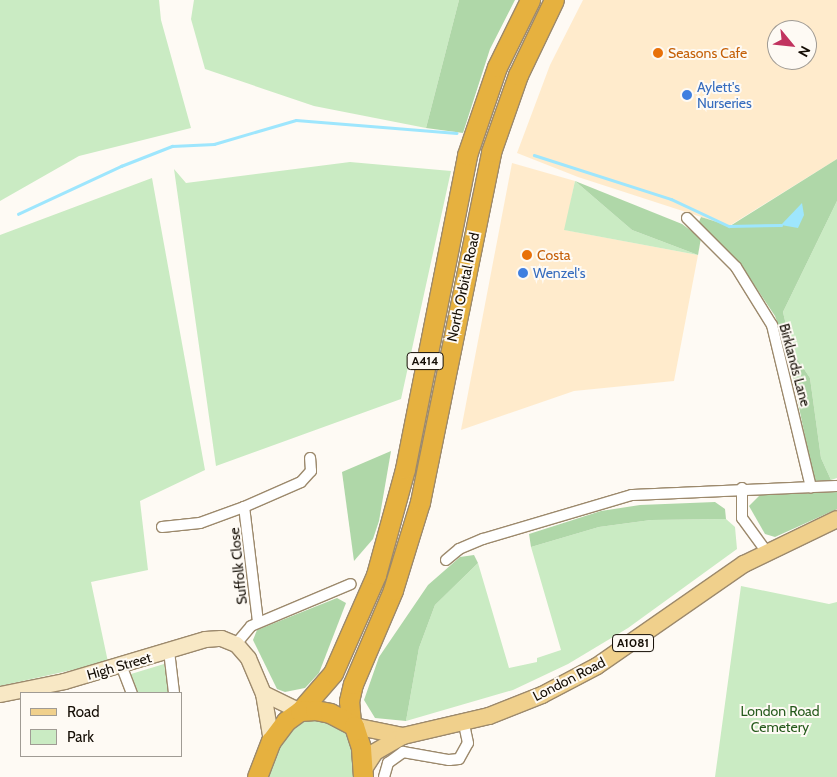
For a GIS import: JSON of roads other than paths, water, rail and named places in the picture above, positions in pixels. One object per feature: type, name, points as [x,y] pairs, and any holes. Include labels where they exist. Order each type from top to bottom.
[{"type":"highway","name":"North Orbital Road","points":[[271,741],[333,673],[381,560],[404,469],[467,155],[497,67],[530,0]]},
{"type":"highway","name":"North Orbital Road","points":[[363,773],[349,701],[353,684],[393,590],[420,502],[489,159],[518,75],[554,0]]},
{"type":"highway","points":[[300,711],[330,713],[352,724]]},
{"type":"highway","points":[[257,777],[271,741]]},
{"type":"main road","name":"London Road","points":[[363,773],[375,752],[403,736],[464,724],[542,695],[597,666],[720,580],[766,551],[837,519]]},
{"type":"main road","name":"London Road","points":[[352,724],[403,736]]},
{"type":"street","name":"Birklands Lane","points":[[687,218],[736,267],[772,325],[811,487]]},
{"type":"street","name":"Suffolk Close","points":[[162,527],[200,522],[244,507],[292,487],[307,478],[311,471],[310,458]]},
{"type":"street","points":[[446,560],[459,549],[483,539],[603,501],[632,495],[742,488],[837,486]]},
{"type":"street","points":[[742,488],[742,518],[766,551]]},
{"type":"street","name":"Suffolk Close","points":[[244,507],[258,622]]},
{"type":"street","points":[[271,741],[263,693],[248,658],[236,644],[245,630],[258,622],[351,584]]},
{"type":"street","name":"High Street","points":[[0,694],[121,666],[216,638],[236,644]]},
{"type":"street","points":[[169,651],[174,692]]},
{"type":"street","points":[[121,666],[132,692]]},
{"type":"street","points":[[263,693],[300,711]]},
{"type":"street","points":[[384,777],[388,763],[403,752],[449,760],[459,759],[468,744],[464,724]]},
{"type":"water","points":[[802,203],[804,215],[798,228],[781,225]]},
{"type":"waterway","points":[[18,214],[121,166],[172,146],[214,144],[296,120],[456,133]]},
{"type":"waterway","points":[[534,155],[671,199],[729,226],[781,225]]},
{"type":"place","name":"Seasons Cafe","points":[[658,53]]},
{"type":"place","name":"Aylett's Nurseries","points":[[687,95]]},
{"type":"place","name":"Costa","points":[[527,255]]},
{"type":"place","name":"Wenzel's","points":[[523,273]]},
{"type":"park label","name":"London Road Cemetery","points":[[780,720]]}]
